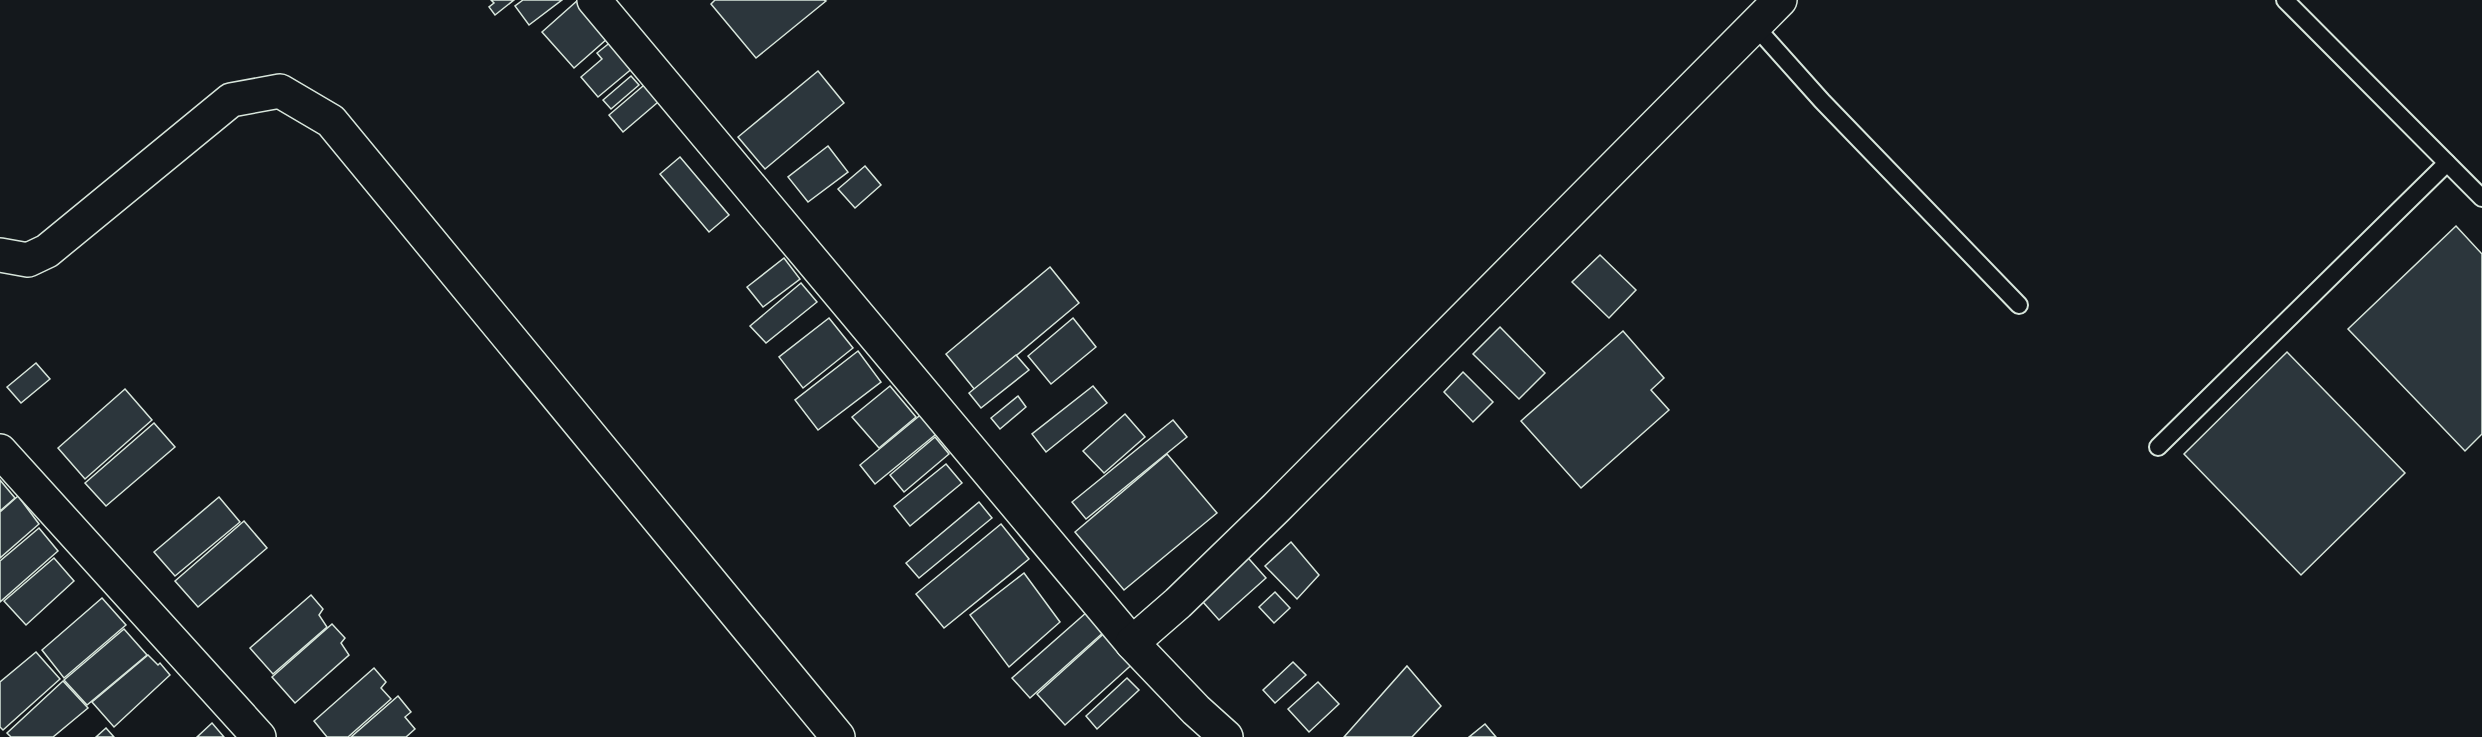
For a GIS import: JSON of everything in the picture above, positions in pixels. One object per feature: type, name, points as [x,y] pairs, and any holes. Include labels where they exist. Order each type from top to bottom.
[{"type":"street","points":[[594,0],[1132,643],[1196,710],[1226,737]]},
{"type":"street","points":[[1132,643],[1178,603],[1276,508],[1780,0]]},
{"type":"street","points":[[0,255],[28,260],[47,251],[231,100],[280,90],[331,122],[838,737]]},
{"type":"street","points":[[0,451],[259,737]]},
{"type":"lane","points":[[2285,0],[2482,198]]},
{"type":"lane","points":[[1755,26],[1822,101],[2019,305]]},
{"type":"lane","points":[[2158,447],[2447,163]]},
{"type":"building","points":[[491,0],[514,0],[495,15],[489,7],[494,3]]},
{"type":"building","points":[[523,0],[562,0],[529,25],[515,6]]},
{"type":"building","points":[[578,0],[616,31],[574,68],[542,32]]},
{"type":"building","points":[[715,0],[826,1],[756,58],[711,4]]},
{"type":"building","points":[[617,37],[640,62],[598,97],[581,77],[602,59],[597,53]]},
{"type":"building","points":[[818,71],[844,103],[765,169],[738,137]]},
{"type":"building","points":[[631,76],[639,85],[611,109],[603,100]]},
{"type":"building","points":[[650,80],[664,97],[623,132],[609,115]]},
{"type":"building","points":[[828,146],[848,172],[808,202],[788,177]]},
{"type":"building","points":[[680,157],[729,215],[709,232],[660,174]]},
{"type":"building","points":[[865,166],[881,185],[855,208],[838,189]]},
{"type":"building","points":[[2456,226],[2482,254],[2482,434],[2465,451],[2348,329]]},
{"type":"building","points":[[1600,255],[1636,290],[1609,318],[1572,282]]},
{"type":"building","points":[[784,258],[800,279],[763,307],[747,287]]},
{"type":"building","points":[[1050,267],[1079,303],[975,390],[946,354]]},
{"type":"building","points":[[801,283],[817,302],[766,343],[750,326]]},
{"type":"building","points":[[829,318],[853,348],[803,388],[779,357]]},
{"type":"building","points":[[1073,318],[1096,347],[1051,384],[1028,356]]},
{"type":"building","points":[[1500,327],[1545,373],[1519,399],[1473,354]]},
{"type":"building","points":[[1623,331],[1664,378],[1651,390],[1669,410],[1581,488],[1521,421]]},
{"type":"building","points":[[858,351],[881,382],[818,430],[795,400]]},
{"type":"building","points":[[2287,352],[2405,473],[2301,575],[2184,454]]},
{"type":"building","points":[[1016,355],[1029,370],[981,408],[969,393]]},
{"type":"building","points":[[36,363],[50,379],[21,403],[7,387]]},
{"type":"building","points":[[1463,372],[1493,402],[1473,422],[1444,392]]},
{"type":"building","points":[[890,386],[916,417],[879,448],[852,417]]},
{"type":"building","points":[[1093,386],[1107,403],[1046,452],[1032,434]]},
{"type":"building","points":[[125,389],[152,420],[85,479],[58,448]]},
{"type":"building","points":[[1018,396],[1026,407],[1000,429],[991,418]]},
{"type":"building","points":[[924,412],[940,431],[875,484],[860,465]]},
{"type":"building","points":[[1125,414],[1145,437],[1104,473],[1083,451]]},
{"type":"building","points":[[1173,420],[1187,437],[1086,519],[1072,502]]},
{"type":"building","points":[[154,423],[175,447],[106,506],[85,483]]},
{"type":"building","points":[[935,437],[949,454],[904,492],[890,475]]},
{"type":"building","points":[[1167,454],[1217,513],[1124,590],[1075,532]]},
{"type":"building","points":[[946,464],[962,483],[910,526],[894,506]]},
{"type":"building","points":[[0,480],[15,498],[0,511]]},
{"type":"building","points":[[18,496],[39,524],[0,558],[0,512]]},
{"type":"building","points":[[219,497],[240,522],[175,576],[154,552]]},
{"type":"building","points":[[979,502],[992,518],[919,578],[906,563]]},
{"type":"building","points":[[244,521],[267,548],[198,607],[175,581]]},
{"type":"building","points":[[1001,524],[1029,559],[944,628],[916,594]]},
{"type":"building","points":[[39,528],[58,551],[0,602],[0,561]]},
{"type":"building","points":[[1291,542],[1319,575],[1297,599],[1265,566]]},
{"type":"building","points":[[1242,551],[1266,578],[1219,620],[1195,593]]},
{"type":"building","points":[[54,558],[74,581],[26,625],[4,601]]},
{"type":"building","points":[[1024,573],[1060,622],[1009,667],[970,615]]},
{"type":"building","points":[[1275,592],[1290,608],[1274,623],[1259,607]]},
{"type":"building","points":[[311,595],[323,609],[319,615],[327,627],[273,674],[250,648]]},
{"type":"building","points":[[102,598],[126,625],[64,678],[42,650]]},
{"type":"building","points":[[1087,612],[1105,631],[1030,698],[1012,678]]},
{"type":"building","points":[[332,624],[345,638],[341,643],[349,655],[295,703],[272,677]]},
{"type":"building","points":[[1110,628],[1138,659],[1065,725],[1037,694]]},
{"type":"building","points":[[124,629],[147,655],[87,705],[64,680]]},
{"type":"building","points":[[36,652],[60,679],[3,730],[0,727],[0,682]]},
{"type":"building","points":[[148,655],[158,665],[160,663],[170,675],[114,727],[92,702]]},
{"type":"building","points":[[1293,662],[1306,675],[1275,703],[1263,690]]},
{"type":"building","points":[[1407,666],[1441,706],[1412,737],[1344,737]]},
{"type":"building","points":[[374,668],[386,682],[381,688],[391,699],[348,737],[327,737],[314,721]]},
{"type":"building","points":[[1127,678],[1139,690],[1097,729],[1086,716]]},
{"type":"building","points":[[63,681],[88,708],[53,737],[11,737],[7,733]]},
{"type":"building","points":[[1318,682],[1339,704],[1309,732],[1288,709]]},
{"type":"building","points":[[398,696],[411,712],[405,717],[415,729],[406,737],[351,737]]},
{"type":"building","points":[[212,723],[224,737],[197,737]]},
{"type":"building","points":[[1485,724],[1496,737],[1469,737]]},
{"type":"building","points":[[106,728],[114,737],[96,737]]}]
